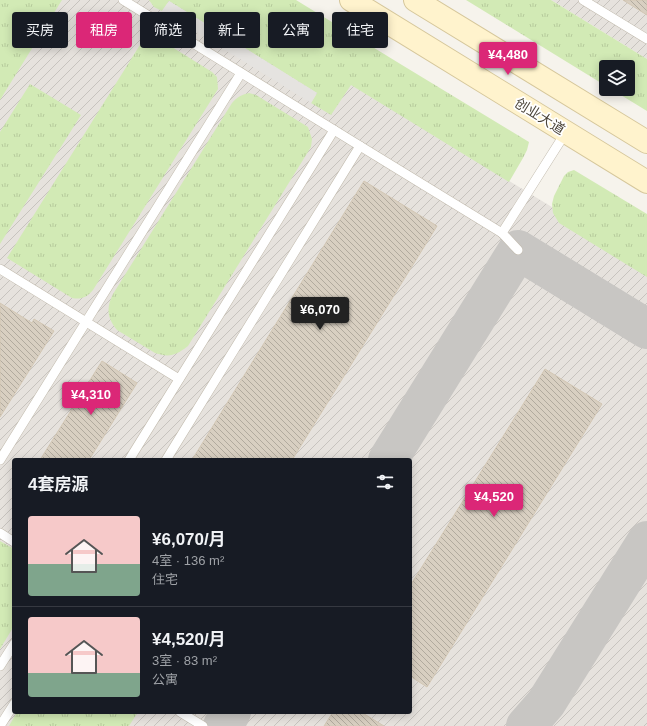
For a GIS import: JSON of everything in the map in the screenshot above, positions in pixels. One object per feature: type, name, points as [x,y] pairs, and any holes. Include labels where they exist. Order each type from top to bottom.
[{"type":"main road","name":"创业大道","points":[[351,0],[647,182]]},
{"type":"main road","points":[[415,0],[647,142]]},
{"type":"lane","points":[[123,0],[502,233],[518,250]]},
{"type":"lane","points":[[583,0],[647,39]]},
{"type":"lane","points":[[0,460],[241,73]]},
{"type":"lane","points":[[129,458],[334,130]]},
{"type":"lane","points":[[502,233],[566,132]]},
{"type":"lane","points":[[167,458],[360,146]]},
{"type":"lane","points":[[0,269],[179,379]]},
{"type":"lane","points":[[0,533],[12,541]]},
{"type":"lane","points":[[0,666],[12,647]]},
{"type":"lane","points":[[0,726],[12,707]]},
{"type":"lane","points":[[183,714],[203,726]]},
{"type":"shaded area","points":[[0,0],[213,0],[233,12],[204,12],[204,48],[260,48],[260,29],[268,34],[268,48],[292,48],[647,265],[647,726],[0,726]]},
{"type":"shaded area","points":[[551,0],[647,0],[647,59]]},
{"type":"shaded area","points":[[169,1],[187,12],[164,12],[162,11]]},
{"type":"shaded area","points":[[196,18],[204,23],[204,37],[196,32]]},
{"type":"shaded area","points":[[222,48],[245,48],[317,93],[311,103]]},
{"type":"green space","points":[[0,0],[62,0],[55,12],[12,12],[12,48],[32,48],[0,100]]},
{"type":"green space","points":[[149,0],[296,0],[316,12],[268,12],[268,48],[324,48],[324,17],[332,22],[332,48],[374,48],[529,142],[527,150],[509,182],[351,85],[331,115],[311,103],[317,93],[245,48],[260,48],[260,12],[204,12],[204,23],[196,18],[196,12],[187,12],[169,1],[162,11],[154,7]]},
{"type":"green space","points":[[466,0],[551,0],[647,59],[647,111],[622,96],[635,96],[635,60],[599,60],[599,82]]},
{"type":"green space","points":[[140,45],[140,48],[174,48],[212,72],[217,77],[218,89],[93,290],[84,297],[78,299],[72,298],[7,258]]},
{"type":"green space","points":[[30,84],[81,115],[0,244],[0,132]]},
{"type":"green space","points":[[249,93],[256,95],[308,127],[312,139],[311,147],[188,346],[173,355],[155,353],[117,330],[109,317],[109,304],[113,294],[232,103],[239,96]]},
{"type":"green space","points":[[574,170],[647,214],[647,277],[559,223],[553,213],[552,204],[554,196],[564,176],[568,172]]},
{"type":"green space","points":[[0,541],[12,548],[12,629],[0,649]]},
{"type":"green space","points":[[16,714],[137,714],[129,726],[9,726]]},
{"type":"building","points":[[623,0],[647,0],[647,15]]},
{"type":"building","points":[[364,181],[437,226],[293,458],[193,458]]},
{"type":"building","points":[[0,303],[32,323],[34,319],[54,331],[0,417]]},
{"type":"building","points":[[102,361],[137,383],[90,458],[41,458]]},
{"type":"building","points":[[545,369],[602,404],[427,687],[412,677],[412,583]]},
{"type":"building","points":[[332,714],[364,714],[384,726],[324,726]]},
{"type":"taxiway","points":[[389,458],[518,250],[647,329]]},
{"type":"taxiway","points":[[526,726],[546,703],[647,541]]},
{"type":"taxiway","points":[[223,726],[230,714]]}]
